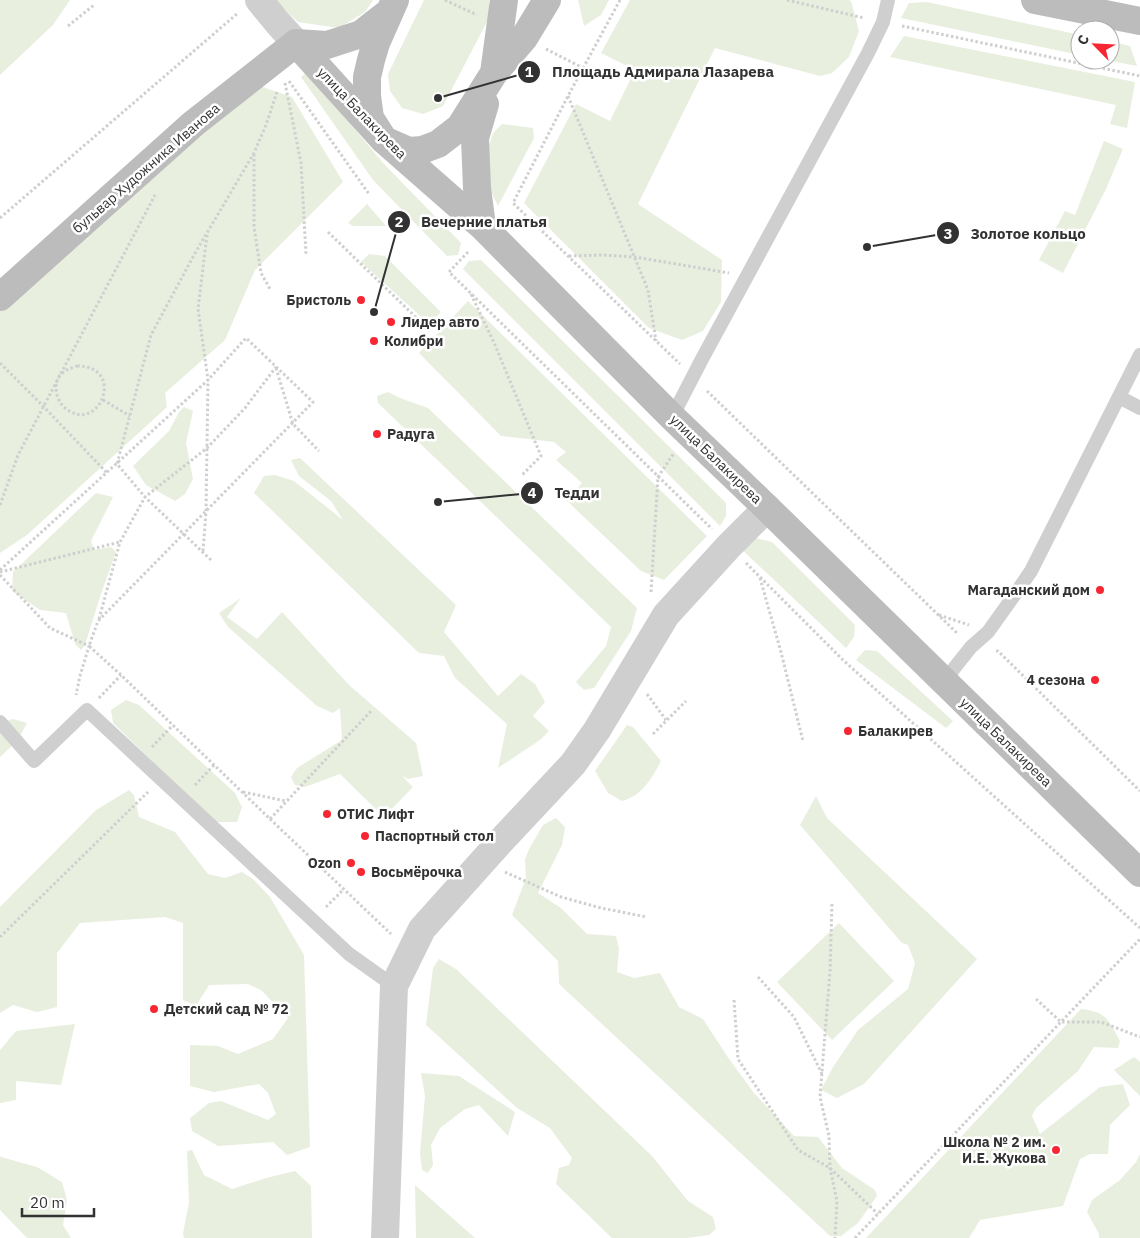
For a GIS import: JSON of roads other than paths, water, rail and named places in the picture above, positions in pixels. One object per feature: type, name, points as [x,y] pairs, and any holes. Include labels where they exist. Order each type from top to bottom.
[{"type":"street","points":[[494,73],[504,0]]},
{"type":"street","points":[[482,226],[477,188],[475,138],[494,73],[524,0]]},
{"type":"street","points":[[395,3],[376,43],[367,77],[366,96],[370,118],[384,140],[409,151],[422,150],[438,144],[460,127],[494,73],[524,38],[547,0]]},
{"type":"street","points":[[1035,0],[1140,21]]},
{"type":"street","points":[[250,6],[277,22],[296,43],[327,45],[361,34],[395,3]]},
{"type":"street","name":"улица Балакирева","points":[[296,43],[384,140],[482,226],[672,417],[1140,873]]},
{"type":"street","name":"бульвар Художника Иванова","points":[[0,297],[193,124],[296,43]]},
{"type":"street","points":[[385,1238],[394,986],[422,929],[573,764],[597,730],[666,615],[766,508]]},
{"type":"lane","points":[[672,417],[868,53],[883,22],[888,0]]},
{"type":"lane","points":[[944,681],[971,647],[988,632],[1031,571],[1140,355]]},
{"type":"lane","points":[[1119,398],[1140,408]]},
{"type":"lane","points":[[0,722],[34,761],[87,710],[349,954],[394,986]]},
{"type":"place","name":"Площадь Адмирала Лазарева","points":[[438,98]]},
{"type":"place","name":"Золотое кольцо","points":[[867,247]]},
{"type":"place","name":"Бристоль","points":[[361,300]]},
{"type":"place","name":"Вечерние платья","points":[[374,312]]},
{"type":"place","name":"Лидер авто","points":[[391,322]]},
{"type":"place","name":"Колибри","points":[[374,341]]},
{"type":"place","name":"Радуга","points":[[377,434]]},
{"type":"place","name":"Тедди","points":[[438,502]]},
{"type":"place","name":"Магаданский дом","points":[[1100,590]]},
{"type":"place","name":"4 сезона","points":[[1095,680]]},
{"type":"place","name":"Балакирев","points":[[848,731]]},
{"type":"place","name":"ОТИС Лифт","points":[[327,814]]},
{"type":"place","name":"Паспортный стол","points":[[365,836]]},
{"type":"place","name":"Ozon","points":[[351,863]]},
{"type":"place","name":"Восьмёрочка","points":[[361,872]]},
{"type":"place","name":"Детский сад № 72","points":[[154,1009]]},
{"type":"place","name":"Школа № 2 им. И.Е. Жукова","points":[[1056,1150]]}]
